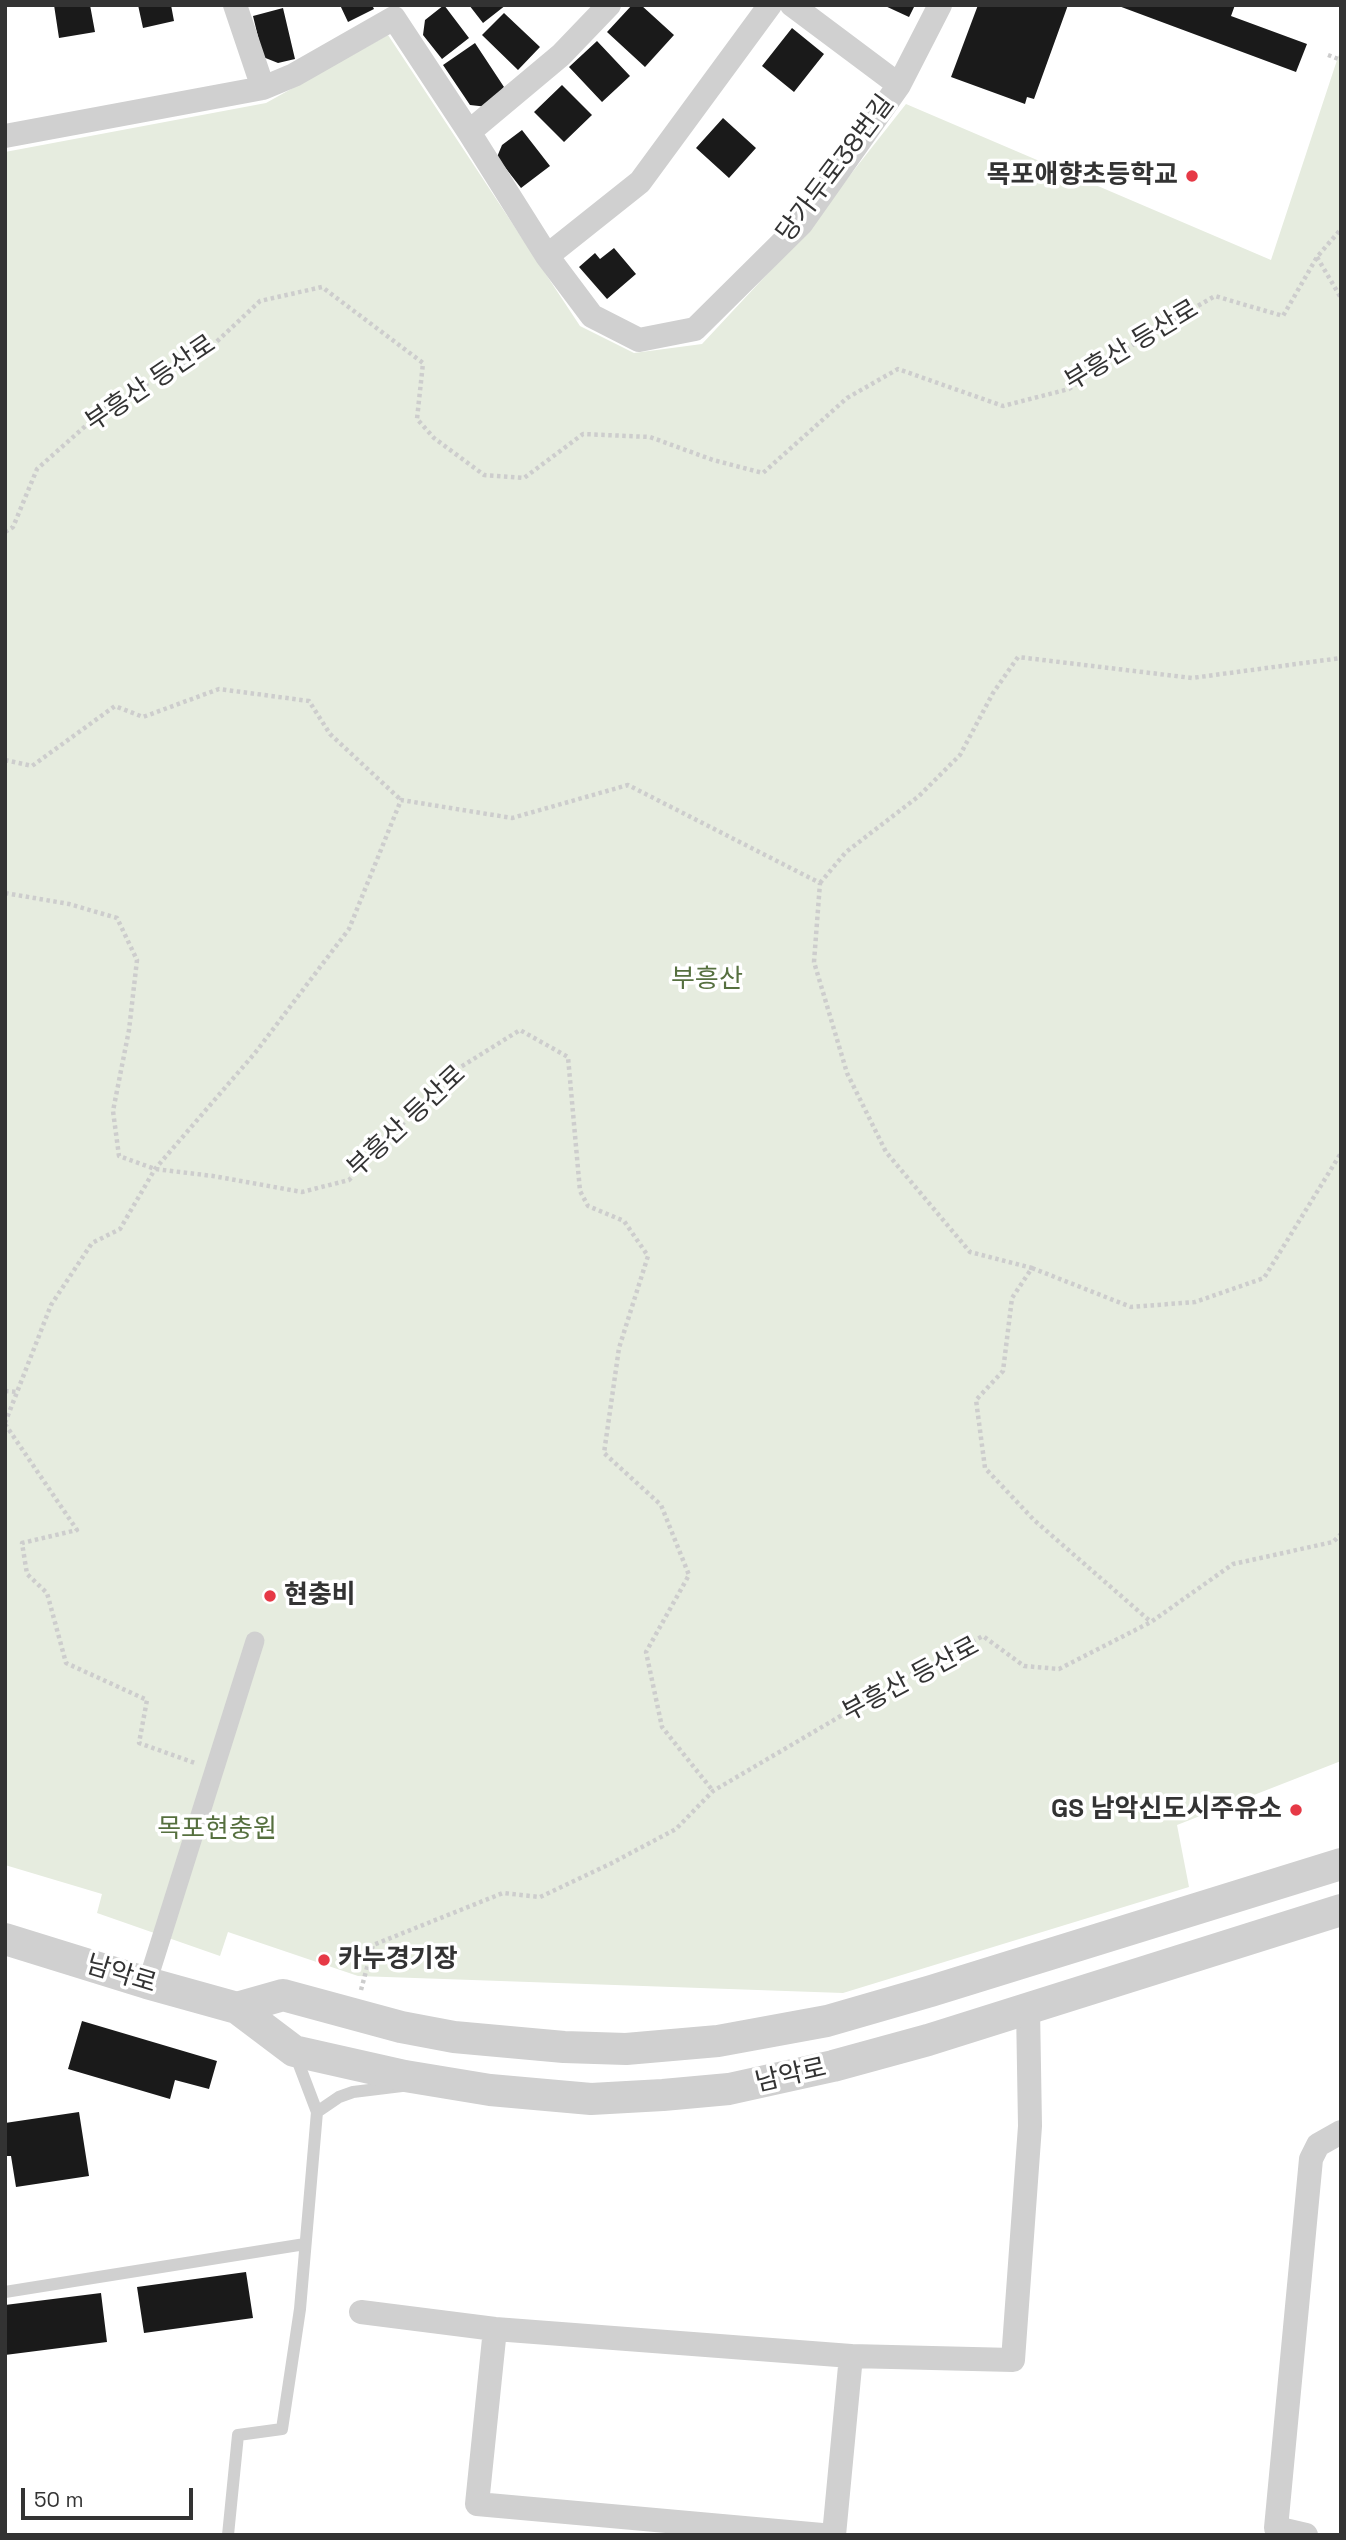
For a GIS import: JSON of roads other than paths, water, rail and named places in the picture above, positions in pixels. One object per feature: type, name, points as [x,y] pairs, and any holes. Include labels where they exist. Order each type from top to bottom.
[{"type":"street","points":[[235,5],[263,88]]},
{"type":"street","points":[[470,132],[561,55],[609,5]]},
{"type":"street","points":[[547,256],[640,182],[770,5]]},
{"type":"street","name":"당가두로38번길","points":[[792,5],[899,85]]},
{"type":"street","name":"당가두로38번길","points":[[5,136],[263,88],[294,75],[401,12],[470,132],[547,256],[592,316],[639,340],[695,328],[801,224],[899,85],[940,5]]},
{"type":"street","points":[[147,1983],[256,1641]]},
{"type":"street","name":"남악로","points":[[237,2008],[283,1995],[401,2027],[454,2036],[564,2047],[626,2049],[718,2041],[827,2021],[1341,1864]]},
{"type":"street","name":"남악로","points":[[5,1940],[237,2008],[294,2051],[489,2090],[591,2099],[729,2089],[833,2066],[1341,1910]]},
{"type":"street","points":[[361,2312],[495,2329],[851,2356],[1013,2360],[1030,2126],[1028,2008]]},
{"type":"street","points":[[1306,2535],[1276,2528],[1311,2158],[1318,2145],[1341,2132]]},
{"type":"street","points":[[495,2329],[477,2504],[822,2535]]},
{"type":"street","points":[[834,2535],[851,2356]]},
{"type":"lane","points":[[228,2535],[238,2435],[282,2429],[300,2309],[317,2112],[294,2051]]},
{"type":"lane","points":[[317,2112],[339,2097],[353,2092],[435,2081]]},
{"type":"lane","points":[[5,2292],[305,2244]]},
{"type":"place","name":"목포애향초등학교","points":[[1192,176]]},
{"type":"place","name":"현충비","points":[[270,1596]]},
{"type":"place","name":"GS 남악신도시주유소","points":[[1296,1810]]},
{"type":"place","name":"카누경기장","points":[[324,1960]]},
{"type":"park label","name":"부흥산","points":[[707,980]]},
{"type":"park label","name":"목포현충원","points":[[217,1830]]}]
